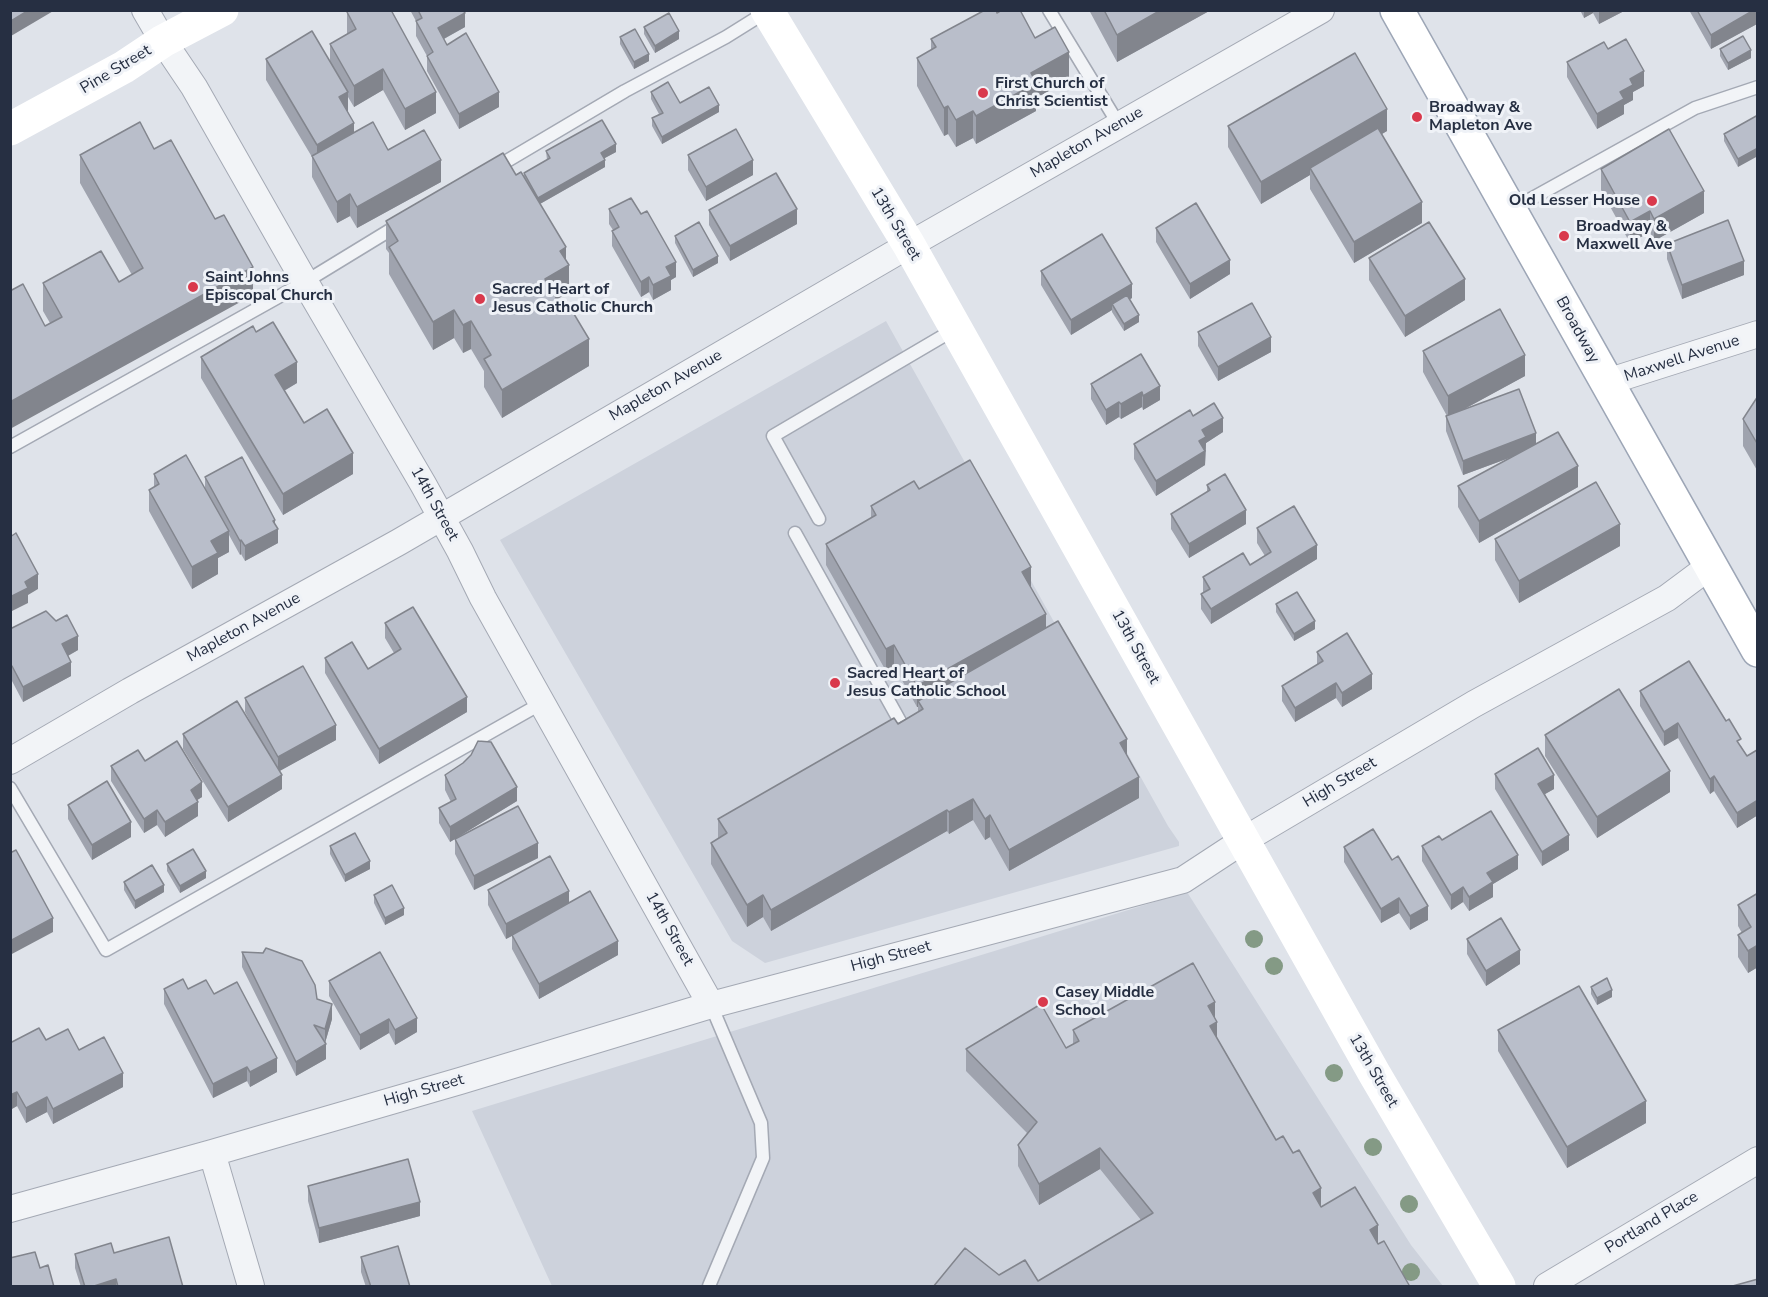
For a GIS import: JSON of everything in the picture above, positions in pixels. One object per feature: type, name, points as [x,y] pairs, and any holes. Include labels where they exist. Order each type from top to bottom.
[{"type":"street","name":"14th Street","points":[[145,10],[194,87],[441,516],[483,598],[711,1005]]},
{"type":"street","name":"Pine Street","points":[[10,129],[124,68],[163,41],[222,10]]},
{"type":"street","name":"Mapleton Avenue","points":[[10,761],[130,691],[399,542],[909,245],[1321,10]]},
{"type":"street","name":"Broadway","points":[[1396,10],[1758,650]]},
{"type":"street","name":"13th Street","points":[[767,11],[909,245],[1374,1073],[1499,1287]]},
{"type":"street","name":"Maxwell Avenue","points":[[1606,382],[1758,334]]},
{"type":"street","name":"High Street","points":[[10,1209],[450,1084],[711,1005],[1183,880],[1244,840],[1474,704],[1667,598],[1710,566]]},
{"type":"street","points":[[212,1153],[251,1287]]},
{"type":"street","name":"Portland Place","points":[[1547,1287],[1758,1160]]},
{"type":"lane","points":[[1049,10],[1119,125]]},
{"type":"lane","points":[[483,175],[625,92],[726,37],[767,11]]},
{"type":"lane","points":[[1509,210],[1695,108],[1758,87]]},
{"type":"lane","points":[[10,447],[305,282],[412,217]]},
{"type":"lane","points":[[819,519],[773,436],[955,329]]},
{"type":"lane","points":[[795,533],[907,734]]},
{"type":"lane","points":[[10,788],[106,950],[542,704]]},
{"type":"lane","points":[[709,1287],[763,1158],[761,1123],[711,1005]]},
{"type":"shaded area","name":"Sacred Heart of Jesus Catholic School","points":[[886,321],[1179,842],[1179,846],[765,963],[732,941],[500,540]]},
{"type":"shaded area","name":"Casey Middle School","points":[[1187,892],[1411,1245],[1443,1286],[552,1286],[472,1111]]},
{"type":"building","points":[[10,10],[29,10],[11,21]]},
{"type":"building","points":[[350,10],[391,10],[436,92],[405,109],[383,69],[354,86],[330,44],[356,29],[347,12]]},
{"type":"building","points":[[418,10],[463,10],[465,13],[438,28],[447,45],[466,33],[499,92],[459,114],[427,56],[433,52],[416,21],[422,18]]},
{"type":"building","name":"First Church of Christ Scientist","points":[[985,10],[996,10],[997,13],[1002,10],[1020,10],[1035,38],[1055,27],[1069,52],[1031,73],[1036,83],[976,116],[973,111],[956,120],[948,106],[944,108],[917,58],[936,47],[931,39]]},
{"type":"building","points":[[1104,10],[1161,10],[1117,35]]},
{"type":"building","points":[[1697,10],[1754,10],[1711,35]]},
{"type":"building","points":[[669,13],[679,31],[655,46],[644,27]]},
{"type":"building","points":[[635,29],[649,54],[634,62],[620,37]]},
{"type":"building","points":[[312,31],[348,92],[339,97],[354,123],[317,145],[266,59]]},
{"type":"building","points":[[1743,36],[1751,50],[1728,63],[1720,49]]},
{"type":"building","points":[[1626,39],[1644,71],[1630,79],[1633,85],[1620,92],[1624,99],[1597,114],[1567,62],[1604,42],[1608,49]]},
{"type":"building","points":[[1355,53],[1387,109],[1261,182],[1228,126]]},
{"type":"building","points":[[668,82],[680,103],[709,87],[719,105],[662,137],[652,118],[663,113],[651,92]]},
{"type":"building","points":[[1758,115],[1758,148],[1738,159],[1724,134]]},
{"type":"building","points":[[602,120],[616,144],[601,153],[605,160],[538,198],[524,173],[550,158],[546,151]]},
{"type":"building","name":"Saint Johns Episcopal Church","points":[[140,122],[154,149],[171,140],[215,219],[224,215],[253,267],[10,402],[10,291],[23,284],[45,326],[62,317],[43,283],[101,251],[119,282],[143,268],[80,155]]},
{"type":"building","points":[[373,122],[388,150],[424,130],[441,160],[357,207],[350,194],[337,202],[312,156]]},
{"type":"building","points":[[1378,128],[1422,202],[1354,242],[1310,168]]},
{"type":"building","points":[[736,129],[753,160],[706,187],[688,155]]},
{"type":"building","name":"Old Lesser House","points":[[1669,129],[1704,191],[1654,219],[1650,211],[1630,222],[1601,169]]},
{"type":"building","name":"Sacred Heart of Jesus Catholic Church","points":[[503,153],[516,175],[521,172],[566,247],[560,251],[569,265],[545,279],[565,313],[571,309],[589,339],[502,390],[484,359],[491,355],[471,321],[463,325],[454,310],[433,322],[389,247],[398,241],[386,221]]},
{"type":"building","points":[[776,173],[797,209],[730,246],[709,210]]},
{"type":"building","points":[[631,198],[641,214],[647,211],[676,262],[666,267],[671,276],[653,285],[649,277],[641,282],[612,231],[619,227],[609,209]]},
{"type":"building","points":[[1196,203],[1230,260],[1190,284],[1156,228]]},
{"type":"building","points":[[1728,220],[1744,261],[1682,285],[1667,244]]},
{"type":"building","points":[[699,222],[718,256],[693,270],[675,236]]},
{"type":"building","points":[[1429,222],[1465,279],[1405,316],[1369,258]]},
{"type":"building","points":[[1102,234],[1132,284],[1071,320],[1041,271]]},
{"type":"building","points":[[1127,295],[1139,315],[1124,324],[1112,304]]},
{"type":"building","points":[[1252,303],[1271,337],[1218,367],[1198,332]]},
{"type":"building","points":[[1500,309],[1525,355],[1448,396],[1423,351]]},
{"type":"building","points":[[273,322],[297,362],[275,375],[304,423],[327,409],[353,453],[283,494],[201,357],[253,326],[256,332]]},
{"type":"building","points":[[1141,354],[1160,386],[1143,396],[1142,392],[1106,410],[1091,384]]},
{"type":"building","points":[[1519,389],[1536,433],[1463,461],[1446,416]]},
{"type":"building","points":[[1758,396],[1758,445],[1743,419]]},
{"type":"building","points":[[1214,403],[1223,418],[1202,430],[1206,437],[1199,441],[1205,451],[1156,481],[1134,444],[1190,410],[1193,416]]},
{"type":"building","points":[[1558,432],[1578,466],[1479,521],[1458,486]]},
{"type":"building","points":[[186,455],[229,531],[211,541],[218,553],[192,567],[149,490],[159,484],[154,474]]},
{"type":"building","points":[[242,457],[278,529],[245,546],[240,541],[205,477]]},
{"type":"building","points":[[970,460],[1031,567],[1022,572],[1046,614],[917,686],[894,645],[886,649],[826,544],[876,515],[871,506],[914,481],[919,489]]},
{"type":"building","points":[[1225,474],[1246,510],[1189,544],[1171,514],[1210,490],[1207,485]]},
{"type":"building","points":[[1596,482],[1620,524],[1519,581],[1495,539]]},
{"type":"building","points":[[1294,506],[1317,545],[1211,609],[1201,594],[1210,589],[1203,577],[1243,553],[1250,565],[1271,552],[1257,528]]},
{"type":"building","points":[[16,533],[38,574],[25,582],[28,588],[10,597],[10,537]]},
{"type":"building","points":[[1297,592],[1315,621],[1294,634],[1276,604]]},
{"type":"building","points":[[413,607],[467,697],[379,749],[325,658],[352,642],[368,669],[401,649],[385,623]]},
{"type":"building","points":[[46,611],[56,621],[67,615],[78,636],[62,644],[71,662],[23,687],[12,666],[10,667],[10,629]]},
{"type":"building","points":[[1058,621],[1127,739],[1120,743],[1139,777],[1009,850],[990,815],[985,819],[973,799],[949,812],[947,810],[771,910],[763,895],[747,905],[711,843],[727,833],[718,819],[894,718],[898,724],[923,709],[918,701]]},
{"type":"building","points":[[1347,633],[1372,674],[1342,693],[1336,683],[1295,708],[1282,686],[1323,661],[1317,652]]},
{"type":"building","points":[[1689,661],[1726,721],[1729,719],[1741,739],[1737,741],[1747,756],[1758,751],[1758,800],[1737,813],[1714,776],[1710,779],[1678,723],[1664,732],[1640,691]]},
{"type":"building","points":[[303,666],[336,725],[278,757],[245,698]]},
{"type":"building","points":[[1619,689],[1670,771],[1597,817],[1545,735]]},
{"type":"building","points":[[237,701],[282,775],[228,807],[183,734]]},
{"type":"building","points":[[177,741],[202,782],[191,790],[198,802],[165,822],[157,810],[144,819],[111,766],[138,750],[145,761]]},
{"type":"building","points":[[478,741],[491,742],[517,787],[450,827],[439,808],[456,799],[445,775],[471,755]]},
{"type":"building","points":[[1538,748],[1554,775],[1538,784],[1569,835],[1542,852],[1495,774]]},
{"type":"building","points":[[107,781],[131,822],[92,845],[68,805]]},
{"type":"building","points":[[518,806],[538,843],[474,876],[455,839]]},
{"type":"building","points":[[1491,811],[1518,855],[1487,873],[1493,882],[1469,897],[1463,887],[1451,895],[1422,846],[1439,836],[1442,840]]},
{"type":"building","points":[[1373,829],[1392,860],[1398,856],[1428,906],[1410,916],[1399,898],[1381,909],[1344,847]]},
{"type":"building","points":[[355,833],[370,861],[345,875],[330,846]]},
{"type":"building","points":[[193,849],[206,871],[180,886],[167,864]]},
{"type":"building","points":[[16,850],[53,918],[10,941],[10,853]]},
{"type":"building","points":[[550,856],[569,891],[506,924],[488,890]]},
{"type":"building","points":[[152,865],[164,885],[135,901],[124,882]]},
{"type":"building","points":[[392,885],[404,908],[385,918],[374,895]]},
{"type":"building","points":[[590,891],[618,941],[539,984],[512,935]]},
{"type":"building","points":[[1758,893],[1758,945],[1748,951],[1738,935],[1751,927],[1738,905]]},
{"type":"building","points":[[1501,918],[1520,950],[1486,971],[1467,939]]},
{"type":"building","points":[[266,948],[302,961],[315,985],[317,999],[332,1004],[325,1029],[314,1025],[326,1044],[296,1062],[242,952],[263,953]]},
{"type":"building","points":[[380,952],[417,1018],[395,1030],[389,1019],[360,1035],[329,981]]},
{"type":"building","points":[[1193,963],[1215,1002],[1208,1006],[1217,1022],[1210,1026],[1276,1140],[1283,1136],[1293,1153],[1299,1150],[1321,1188],[1313,1193],[1321,1207],[1355,1187],[1378,1225],[1370,1230],[1378,1244],[1384,1241],[1409,1285],[1406,1287],[933,1287],[965,1248],[999,1275],[1025,1260],[1038,1281],[1153,1213],[1100,1148],[1039,1184],[1018,1145],[1037,1122],[966,1049],[1041,1004],[1066,1048],[1079,1041],[1073,1030]]},
{"type":"building","points":[[1607,978],[1612,990],[1597,998],[1591,987]]},
{"type":"building","points":[[183,979],[188,989],[206,980],[214,994],[237,982],[277,1058],[250,1072],[247,1067],[213,1084],[164,989]]},
{"type":"building","points":[[1579,986],[1646,1101],[1567,1147],[1498,1030]]},
{"type":"building","points":[[39,1028],[46,1040],[68,1029],[79,1050],[104,1037],[123,1073],[53,1109],[47,1097],[26,1108],[17,1092],[10,1095],[10,1043]]},
{"type":"building","points":[[408,1159],[420,1202],[319,1228],[308,1186]]},
{"type":"building","points":[[169,1237],[183,1287],[118,1287],[116,1279],[85,1287],[75,1254],[111,1243],[114,1253]]},
{"type":"building","points":[[398,1246],[410,1287],[371,1287],[361,1257]]},
{"type":"building","points":[[35,1252],[40,1268],[48,1265],[54,1287],[10,1287],[10,1258]]},
{"type":"building","points":[[1758,1279],[1758,1287],[1729,1287]]},
{"type":"place","name":"First Church of Christ Scientist","points":[[983,93]]},
{"type":"place","name":"Broadway & Mapleton Ave","points":[[1417,117]]},
{"type":"place","name":"Old Lesser House","points":[[1652,201]]},
{"type":"place","name":"Broadway & Maxwell Ave","points":[[1564,236]]},
{"type":"place","name":"Saint Johns Episcopal Church","points":[[193,287]]},
{"type":"place","name":"Sacred Heart of Jesus Catholic Church","points":[[480,299]]},
{"type":"place","name":"Sacred Heart of Jesus Catholic School","points":[[835,683]]},
{"type":"place","name":"Casey Middle School","points":[[1043,1002]]}]
